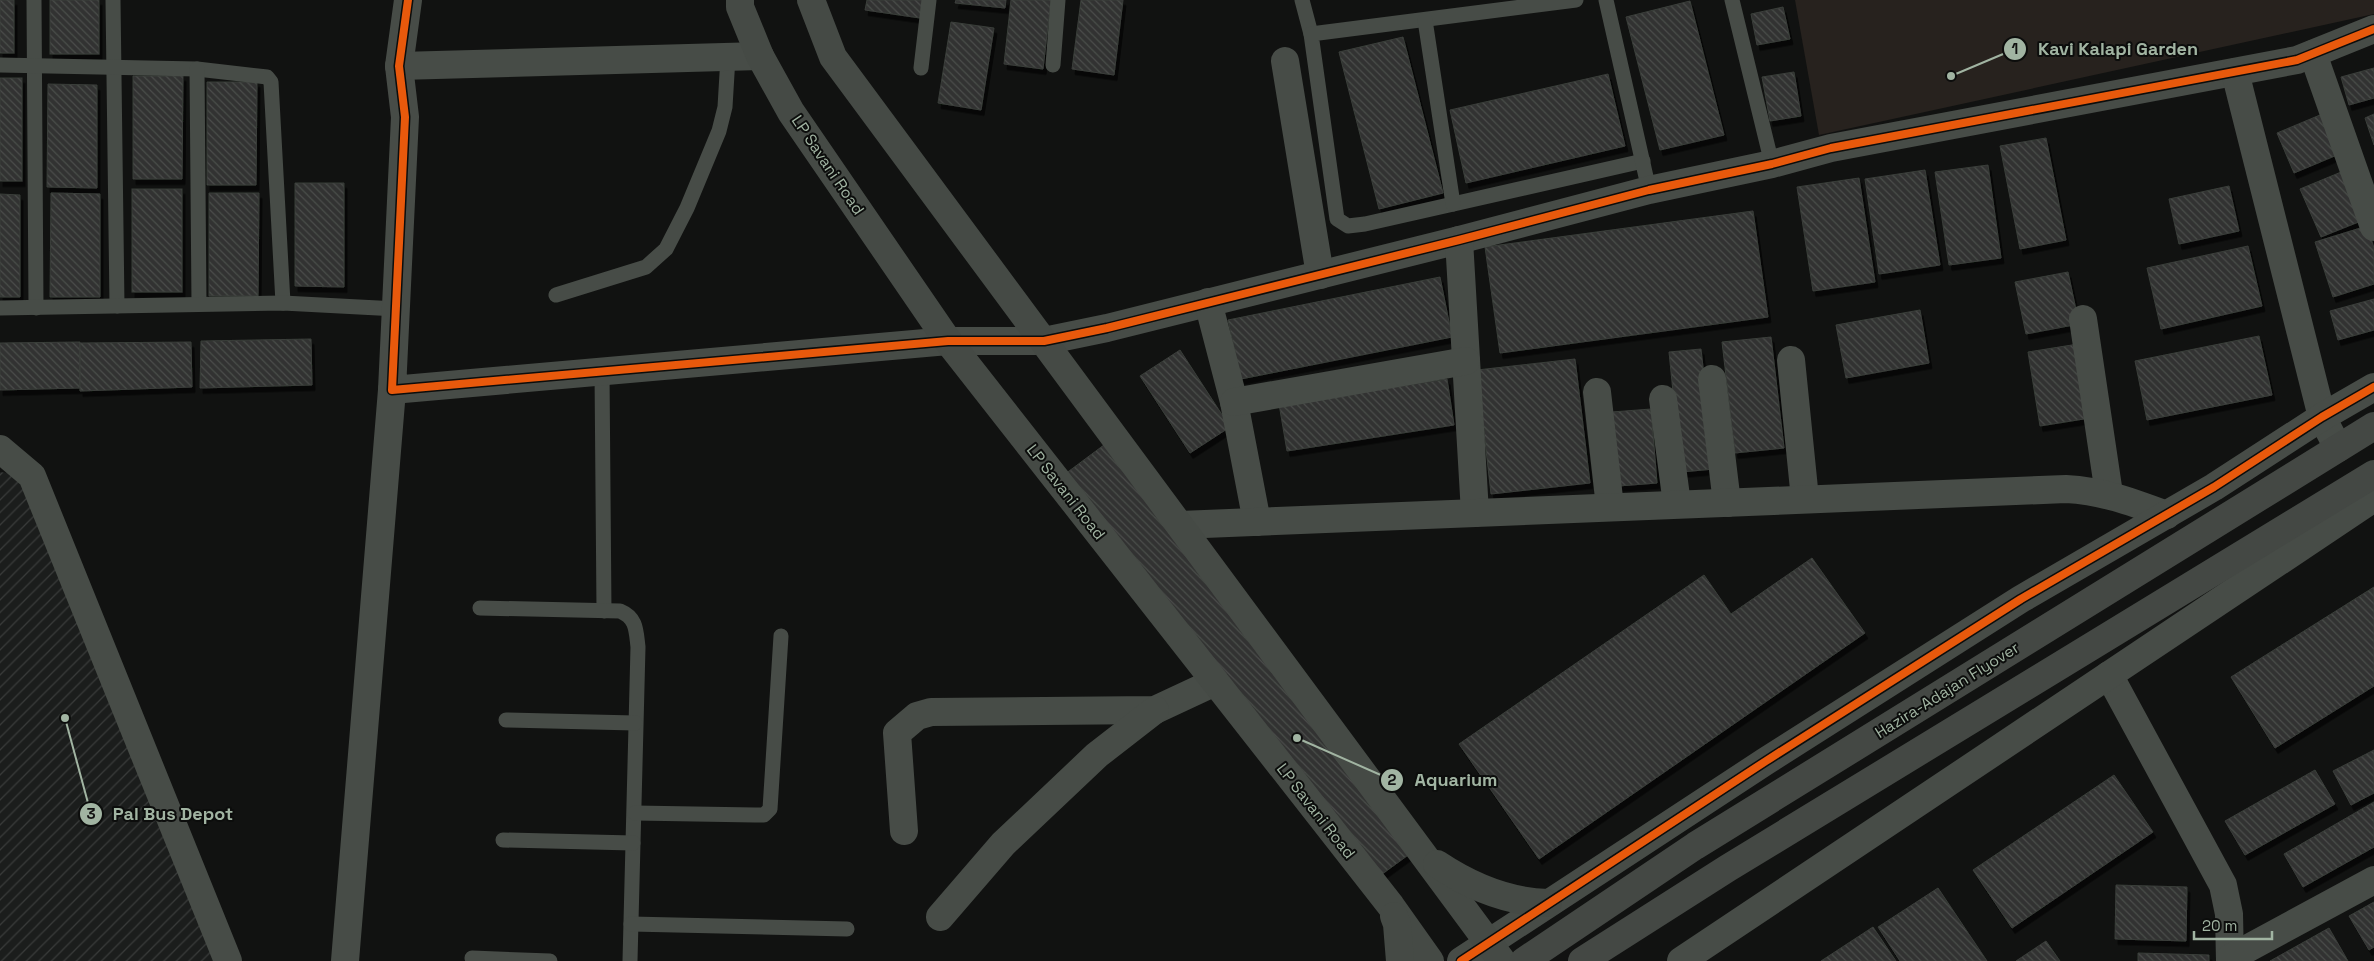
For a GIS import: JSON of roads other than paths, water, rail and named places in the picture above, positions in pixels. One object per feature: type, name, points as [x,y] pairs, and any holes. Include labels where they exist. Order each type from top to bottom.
[{"type":"highway","name":"Hazira-Adajan Flyover","points":[[1524,961],[1695,846],[2374,426]]},
{"type":"highway","points":[[1582,961],[1728,868],[2369,485]]},
{"type":"main road","name":"LP Savani Road","points":[[740,0],[740,7],[760,56],[791,112],[948,341],[1391,906],[1430,961]]},
{"type":"main road","points":[[811,0],[833,57],[1496,951]]},
{"type":"main road","points":[[1427,858],[1456,877],[1495,894],[1530,902],[1548,903]]},
{"type":"main road","points":[[1391,906],[1397,924],[1400,961]]},
{"type":"street","points":[[344,961],[392,390],[405,117],[399,66],[408,0]]},
{"type":"street","points":[[392,390],[948,341],[1044,341],[1107,328],[1320,275],[1649,190],[1772,164],[1831,148],[2297,60],[2374,30]]},
{"type":"street","points":[[2313,54],[2374,227]]},
{"type":"street","points":[[399,66],[760,56]]},
{"type":"street","points":[[1285,61],[1320,275]]},
{"type":"street","points":[[2235,72],[2332,451]]},
{"type":"street","points":[[1459,240],[1475,513]]},
{"type":"street","points":[[1208,302],[1234,402],[1257,522]]},
{"type":"street","points":[[2083,319],[2109,494]]},
{"type":"street","points":[[1791,360],[1806,499]]},
{"type":"street","points":[[1234,402],[1466,361]]},
{"type":"street","points":[[1712,379],[1727,503]]},
{"type":"street","points":[[1461,961],[1496,951],[1548,903],[2013,605],[2214,487],[2322,417],[2374,387]]},
{"type":"street","points":[[1596,392],[1610,507]]},
{"type":"street","points":[[1663,399],[1676,504]]},
{"type":"street","points":[[0,449],[32,476],[228,961]]},
{"type":"street","points":[[1681,961],[2109,675],[2369,485]]},
{"type":"street","points":[[1180,525],[2066,488],[2109,494],[2166,515]]},
{"type":"street","points":[[2109,675],[2223,885],[2229,914],[2230,959],[2374,880]]},
{"type":"street","points":[[940,917],[1003,844],[1097,755],[1154,710],[1215,682]]},
{"type":"street","points":[[904,831],[897,733],[917,716],[931,712],[1154,710]]},
{"type":"lane","points":[[34,0],[36,308]]},
{"type":"lane","points":[[113,0],[116,67],[117,306]]},
{"type":"lane","points":[[921,68],[929,0]]},
{"type":"lane","points":[[1053,65],[1058,0]]},
{"type":"lane","points":[[1302,0],[1311,34],[1337,219],[1348,226],[1365,224],[1643,161]]},
{"type":"lane","points":[[1311,34],[1425,20],[1500,5],[1576,0]]},
{"type":"lane","points":[[1606,0],[1649,190]]},
{"type":"lane","points":[[1732,0],[1772,164]]},
{"type":"lane","points":[[1425,20],[1453,204]]},
{"type":"lane","points":[[556,295],[646,267],[666,250],[688,208],[719,131],[725,107],[728,57]]},
{"type":"lane","points":[[0,65],[197,69],[267,77],[271,82],[283,303]]},
{"type":"lane","points":[[197,69],[199,304]]},
{"type":"lane","points":[[0,308],[283,303],[397,309]]},
{"type":"lane","points":[[602,371],[604,611]]},
{"type":"lane","points":[[480,608],[604,611],[627,614],[635,622],[638,647],[630,961]]},
{"type":"lane","points":[[635,813],[764,815],[770,809],[781,636]]},
{"type":"lane","points":[[506,720],[635,723]]},
{"type":"lane","points":[[502,840],[633,843]]},
{"type":"lane","points":[[631,924],[847,929]]},
{"type":"lane","points":[[472,958],[550,961]]},
{"type":"place","name":"Kavi Kalapi Garden","points":[[1951,76]]},
{"type":"place","name":"Pal Bus Depot","points":[[65,718]]},
{"type":"place","name":"Aquarium","points":[[1297,738]]}]
